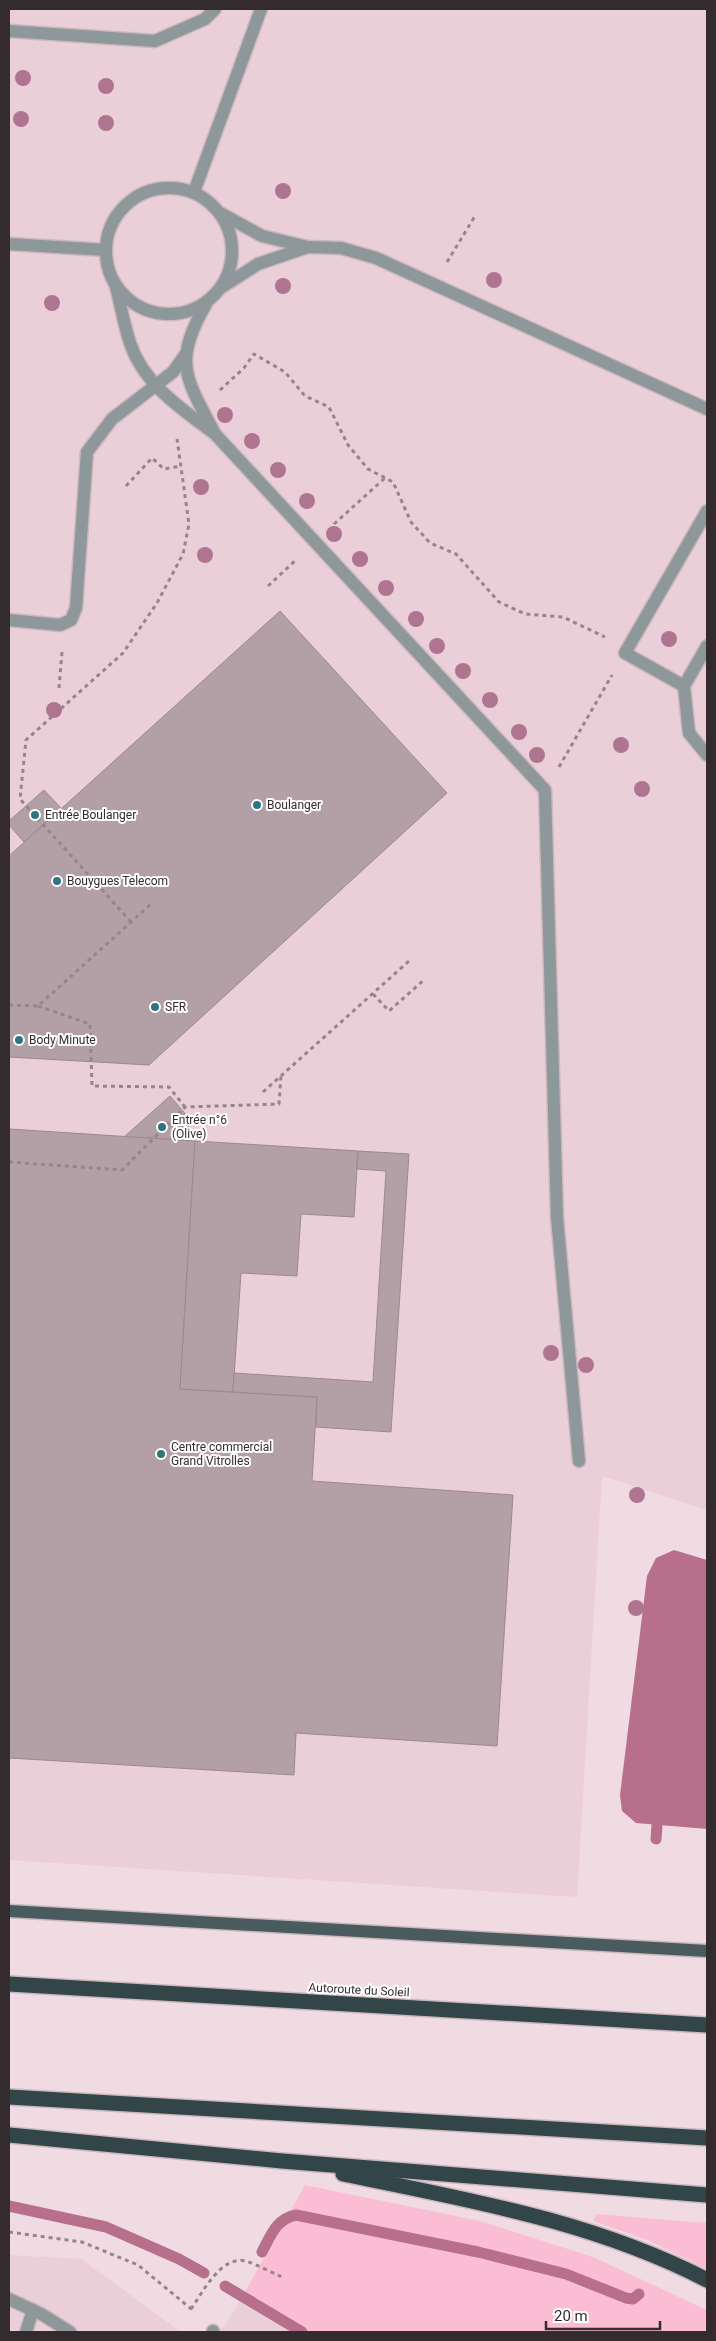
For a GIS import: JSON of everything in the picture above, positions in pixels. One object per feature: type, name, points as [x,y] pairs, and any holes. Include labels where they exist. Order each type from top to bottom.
[{"type":"highway","name":"Autoroute du Soleil","points":[[9,1984],[707,2025]]},
{"type":"highway","points":[[9,2097],[707,2138]]},
{"type":"highway","points":[[9,2135],[282,2161],[707,2195]]},
{"type":"highway","points":[[282,2161],[529,2213],[630,2245],[667,2260],[707,2280]]},
{"type":"main road","points":[[9,1911],[707,1951]]},
{"type":"street","points":[[9,31],[155,41],[205,19],[215,9]]},
{"type":"street","points":[[194,192],[261,9]]},
{"type":"street","points":[[198,413],[177,406],[147,376],[131,345],[116,287],[108,269],[106,250],[109,232],[117,215],[130,202],[146,192],[162,188],[178,188],[194,192],[222,214],[262,236],[308,248],[341,248],[376,258],[707,409]]},
{"type":"street","points":[[221,288],[230,269],[233,247],[230,230],[222,214]]},
{"type":"street","points":[[9,244],[106,250]]},
{"type":"street","points":[[308,248],[258,264],[221,288],[206,304],[192,330],[186,355],[190,386],[198,413],[215,434],[545,790],[557,1216],[579,1461]]},
{"type":"street","points":[[116,287],[129,301],[146,311],[165,316],[186,313],[206,304]]},
{"type":"street","points":[[9,620],[60,625],[71,620],[76,608],[87,452],[112,419],[173,372],[186,355]]},
{"type":"street","points":[[684,686],[625,653],[707,511]]},
{"type":"street","points":[[707,646],[684,686],[689,733],[707,755]]},
{"type":"street","points":[[9,2300],[33,2310],[70,2332]]},
{"type":"street","points":[[26,2332],[33,2310]]},
{"type":"path","points":[[436,286],[451,253],[476,216]]},
{"type":"path","points":[[131,922],[20,799],[26,740],[123,653],[158,603],[183,554],[188,524],[177,437],[198,413],[244,368],[254,354],[285,372],[305,396],[329,407],[348,445],[368,469],[393,482],[411,522],[430,543],[456,554],[499,602],[524,614],[563,617],[613,641],[625,653],[545,790]]},
{"type":"path","points":[[126,486],[152,458],[164,469],[181,466]]},
{"type":"path","points":[[332,526],[385,478]]},
{"type":"path","points":[[38,1006],[151,904]]},
{"type":"path","points":[[263,1092],[409,961]]},
{"type":"path","points":[[373,994],[389,1011],[425,980]]},
{"type":"path","points":[[9,1005],[38,1006],[90,1024],[92,1086],[169,1087],[185,1107]]},
{"type":"path","points":[[9,1162],[122,1170],[185,1107],[279,1104],[281,1076]]},
{"type":"path","points":[[9,2232],[82,2242],[138,2265],[191,2309],[213,2332]]},
{"type":"path","points":[[191,2309],[221,2269],[232,2261],[245,2261],[282,2277]]},
{"type":"shaded area","points":[[9,9],[707,9],[707,1510],[602,1476],[577,1897],[9,1860]]},
{"type":"shaded area","points":[[674,1550],[707,1560],[707,1829],[636,1823],[622,1811],[620,1795],[647,1576],[656,1558]]},
{"type":"shaded area","points":[[305,2185],[480,2221],[593,2257],[707,2310],[707,2332],[292,2332],[240,2301]]},
{"type":"shaded area","points":[[597,2214],[707,2223],[707,2269],[647,2240],[593,2221]]},
{"type":"shaded area","points":[[9,2255],[81,2259],[181,2332],[9,2332]]},
{"type":"shaded area","points":[[240,2301],[292,2332],[208,2332],[224,2327]]},
{"type":"building","points":[[280,611],[447,793],[149,1065],[9,1057],[9,856]]},
{"type":"building","name":"Entrée Boulanger","points":[[44,790],[61,808],[24,842],[9,825],[9,821]]},
{"type":"building","name":"Entrée n°6 (Olive)","points":[[170,1096],[189,1118],[188,1140],[124,1137]]},
{"type":"building","name":"Centre commercial Grand Vitrolles","points":[[9,1129],[195,1141],[180,1389],[317,1397],[312,1481],[513,1495],[497,1746],[296,1733],[294,1775],[9,1758]]},
{"type":"building","points":[[195,1141],[358,1151],[354,1217],[301,1214],[297,1276],[241,1273],[233,1392],[180,1389]]},
{"type":"building","points":[[358,1151],[409,1154],[391,1432],[316,1427],[317,1397],[233,1392],[234,1373],[373,1382],[386,1171],[357,1169]]},
{"type":"waterway","points":[[656,1839],[657,1825]]},
{"type":"waterway","points":[[9,2206],[106,2227],[179,2259],[204,2273]]},
{"type":"waterway","points":[[262,2252],[271,2234],[279,2224],[289,2217],[296,2215],[478,2252],[566,2274],[626,2298],[633,2299],[639,2294]]},
{"type":"waterway","points":[[225,2286],[302,2332]]},
{"type":"place","name":"Boulanger","points":[[257,805]]},
{"type":"place","name":"Entrée Boulanger","points":[[35,815]]},
{"type":"place","name":"Bouygues Telecom","points":[[57,881]]},
{"type":"place","name":"SFR","points":[[155,1007]]},
{"type":"place","name":"Body Minute","points":[[19,1040]]},
{"type":"place","name":"Entrée n°6 (Olive)","points":[[162,1127]]},
{"type":"place","name":"Centre commercial Grand Vitrolles","points":[[161,1454]]}]
